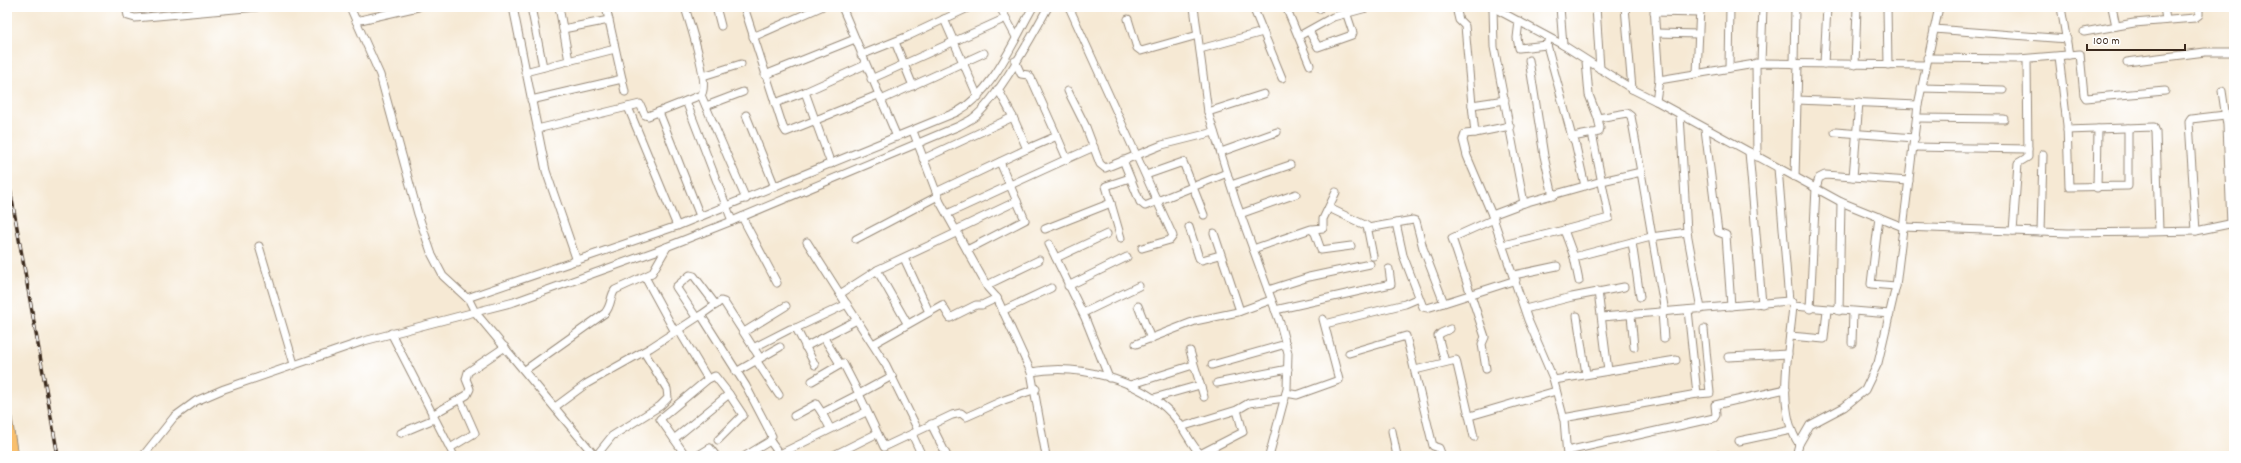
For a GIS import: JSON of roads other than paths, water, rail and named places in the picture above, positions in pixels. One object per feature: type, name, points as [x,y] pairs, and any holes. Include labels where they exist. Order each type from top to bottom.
[{"type":"main road","points":[[7,418],[13,456]]},
{"type":"street","points":[[126,7],[128,16],[136,18],[257,7]]},
{"type":"street","points":[[350,7],[380,75],[418,214],[432,255],[443,276],[454,288],[469,300],[474,311],[526,370],[596,456],[612,436],[665,402],[669,395],[644,352]]},
{"type":"street","points":[[356,21],[417,7]]},
{"type":"street","points":[[513,7],[525,72],[550,185],[577,261]]},
{"type":"street","points":[[531,7],[543,67]]},
{"type":"street","points":[[560,7],[569,61]]},
{"type":"street","points":[[606,7],[625,92]]},
{"type":"street","points":[[537,129],[640,104],[646,117],[702,95],[705,89],[703,76],[685,7]]},
{"type":"street","points":[[716,7],[721,26]]},
{"type":"street","points":[[744,7],[765,75],[786,132],[913,86],[984,53]]},
{"type":"street","points":[[753,37],[822,7]]},
{"type":"street","points":[[842,7],[896,137]]},
{"type":"street","points":[[861,54],[895,42],[970,7]]},
{"type":"street","points":[[1000,7],[1016,37]]},
{"type":"street","points":[[143,456],[168,423],[196,401],[224,389],[294,364],[391,333],[514,302],[667,247],[729,213],[746,199],[896,137],[915,136],[973,118],[998,89],[1048,7]]},
{"type":"street","points":[[1069,7],[1158,201],[1172,238],[1142,248]]},
{"type":"street","points":[[1194,7],[1208,112],[1240,214],[1275,310],[1288,353],[1285,396],[1269,456]]},
{"type":"street","points":[[1253,7],[1282,78]]},
{"type":"street","points":[[1286,7],[1310,65]]},
{"type":"street","points":[[1299,36],[1333,17],[1346,12],[1370,7]]},
{"type":"street","points":[[1456,7],[1459,20],[1465,26],[1475,132]]},
{"type":"street","points":[[1524,203],[1494,47],[1493,7],[1507,10],[1519,21],[1563,44],[1586,61],[1632,89],[1757,157],[1841,202],[1903,227],[2041,232],[2159,232],[2196,231],[2232,223],[2231,154],[2222,91]]},
{"type":"street","points":[[1560,7],[1563,44]]},
{"type":"street","points":[[1596,7],[1600,69]]},
{"type":"street","points":[[1625,7],[1632,89]]},
{"type":"street","points":[[1729,68],[1730,7]]},
{"type":"street","points":[[1757,157],[1759,63],[1763,7]]},
{"type":"street","points":[[1795,7],[1797,100],[1795,177]]},
{"type":"street","points":[[1824,64],[1827,7]]},
{"type":"street","points":[[1855,65],[1857,7]]},
{"type":"street","points":[[1887,7],[1888,65]]},
{"type":"street","points":[[1796,456],[1799,444],[1810,425],[1844,407],[1865,390],[1878,363],[1896,286],[1918,105],[1939,7]]},
{"type":"street","points":[[2061,7],[2069,55]]},
{"type":"street","points":[[2112,7],[2116,26]]},
{"type":"street","points":[[2164,7],[2166,20]]},
{"type":"street","points":[[2084,32],[2116,26],[2198,17],[2199,7]]},
{"type":"street","points":[[469,300],[677,226],[700,216],[729,213],[742,217],[915,136],[971,104],[978,97],[1016,37],[1030,8]]},
{"type":"street","points":[[1656,101],[1659,80],[1654,9],[1700,10],[1697,74]]},
{"type":"street","points":[[1309,31],[1318,47],[1352,35],[1353,33],[1346,12]]},
{"type":"street","points":[[871,79],[1006,18]]},
{"type":"street","points":[[944,19],[978,97]]},
{"type":"street","points":[[1128,19],[1137,48],[1141,51],[1198,35]]},
{"type":"street","points":[[563,29],[608,20]]},
{"type":"street","points":[[1519,21],[1517,38],[1519,48],[1547,45]]},
{"type":"street","points":[[1934,29],[2067,39]]},
{"type":"street","points":[[1200,49],[1263,32]]},
{"type":"street","points":[[1656,33],[1699,34]]},
{"type":"street","points":[[1549,37],[1547,45],[1572,137],[1575,142],[1585,186]]},
{"type":"street","points":[[765,75],[855,39]]},
{"type":"street","points":[[895,42],[913,86]]},
{"type":"street","points":[[525,72],[615,49]]},
{"type":"street","points":[[2127,62],[2205,52],[2234,52]]},
{"type":"street","points":[[1659,80],[1759,63],[1888,65],[1926,62],[2027,59],[2081,55],[2084,95],[2086,98],[2165,91]]},
{"type":"street","points":[[2059,56],[2067,130],[2068,186],[2070,188],[2124,188],[2128,185],[2128,128]]},
{"type":"street","points":[[2012,231],[2018,163],[2019,161],[2028,159],[2027,59]]},
{"type":"street","points":[[1529,60],[1544,156],[1553,196]]},
{"type":"street","points":[[1015,61],[1021,74],[1030,76],[1034,83],[1067,159]]},
{"type":"street","points":[[1572,137],[1600,130],[1598,118],[1589,95],[1586,61]]},
{"type":"street","points":[[703,76],[741,64]]},
{"type":"street","points":[[775,103],[805,92],[865,65]]},
{"type":"street","points":[[531,100],[622,79]]},
{"type":"street","points":[[1921,88],[2003,90]]},
{"type":"street","points":[[998,89],[1013,117],[1027,149]]},
{"type":"street","points":[[1068,91],[1082,118],[1102,167],[1105,168],[1162,145],[1214,132]]},
{"type":"street","points":[[706,106],[743,92]]},
{"type":"street","points":[[805,92],[831,164]]},
{"type":"street","points":[[1208,112],[1264,94]]},
{"type":"street","points":[[702,95],[746,199]]},
{"type":"street","points":[[1472,105],[1505,100]]},
{"type":"street","points":[[1797,100],[1918,105]]},
{"type":"street","points":[[686,101],[729,213]]},
{"type":"street","points":[[1853,177],[1858,134],[1859,102]]},
{"type":"street","points":[[628,107],[677,226]]},
{"type":"street","points":[[659,112],[700,216]]},
{"type":"street","points":[[1598,118],[1628,113],[1631,116],[1664,312],[1664,339]]},
{"type":"street","points":[[746,115],[775,187]]},
{"type":"street","points":[[1680,115],[1687,232],[1700,309]]},
{"type":"street","points":[[2196,231],[2189,122],[2191,119],[2225,115]]},
{"type":"street","points":[[923,159],[1013,117]]},
{"type":"street","points":[[1917,118],[2004,119]]},
{"type":"street","points":[[1510,126],[1465,134],[1463,140],[1475,177],[1493,217],[1525,309],[1554,380],[1563,418],[1567,454],[1714,418],[1716,415],[1715,405],[1712,403],[1710,393],[1704,329]]},
{"type":"street","points":[[2067,130],[2153,127],[2156,129],[2159,232]]},
{"type":"street","points":[[1705,129],[1718,232],[1726,235],[1731,306]]},
{"type":"street","points":[[2098,129],[2098,188]]},
{"type":"street","points":[[1221,152],[1277,132]]},
{"type":"street","points":[[1835,132],[1915,138]]},
{"type":"street","points":[[1503,245],[1609,218],[1592,133]]},
{"type":"street","points":[[915,136],[937,194],[987,285],[997,298],[1031,372],[1036,389],[1046,456]]},
{"type":"street","points":[[856,238],[1000,162],[1057,136]]},
{"type":"street","points":[[947,214],[1009,184],[1094,147]]},
{"type":"street","points":[[1914,147],[2028,149]]},
{"type":"street","points":[[1749,152],[1762,304]]},
{"type":"street","points":[[2041,232],[2043,154]]},
{"type":"street","points":[[1123,160],[1143,206],[1227,173]]},
{"type":"street","points":[[967,250],[1023,222],[1025,217],[1000,162]]},
{"type":"street","points":[[1146,175],[1183,162],[1204,215]]},
{"type":"street","points":[[1231,185],[1290,165]]},
{"type":"street","points":[[1778,168],[1791,304],[1786,389],[1791,430],[1799,444]]},
{"type":"street","points":[[1486,369],[1482,342],[1485,337],[1472,294],[1452,238],[1524,203],[1553,196],[1602,180],[1641,172]]},
{"type":"street","points":[[1810,309],[1817,181],[1821,176],[1908,181]]},
{"type":"street","points":[[1121,238],[1107,184],[1130,178]]},
{"type":"street","points":[[1253,249],[1323,228],[1323,219],[1336,192]]},
{"type":"street","points":[[1240,214],[1296,194]]},
{"type":"street","points":[[840,294],[877,270],[1017,201]]},
{"type":"street","points":[[1839,311],[1841,202]]},
{"type":"street","points":[[1045,229],[1111,203]]},
{"type":"street","points":[[1329,208],[1368,228],[1416,221],[1423,248],[1444,303]]},
{"type":"street","points":[[742,217],[777,283]]},
{"type":"street","points":[[1879,217],[1871,284],[1896,286]]},
{"type":"street","points":[[1396,223],[1403,255],[1419,298],[1425,309],[1515,278],[1557,266]]},
{"type":"street","points":[[1189,227],[1199,258],[1202,260],[1220,255]]},
{"type":"street","points":[[1368,228],[1373,256]]},
{"type":"street","points":[[1313,230],[1321,250],[1351,246]]},
{"type":"street","points":[[1564,230],[1574,257],[1579,281]]},
{"type":"street","points":[[1574,257],[1651,237],[1687,232]]},
{"type":"street","points":[[1214,233],[1220,255],[1240,311]]},
{"type":"street","points":[[1056,258],[1107,234]]},
{"type":"street","points":[[807,242],[892,376],[915,432],[922,456]]},
{"type":"street","points":[[1632,242],[1640,298]]},
{"type":"street","points":[[1049,244],[1082,314],[1109,378]]},
{"type":"street","points":[[259,246],[294,364]]},
{"type":"street","points":[[526,370],[604,313],[611,304],[613,293],[616,290],[645,277],[656,270],[667,247]]},
{"type":"street","points":[[1068,286],[1127,257]]},
{"type":"street","points":[[904,258],[929,312]]},
{"type":"street","points":[[987,285],[1039,260]]},
{"type":"street","points":[[1268,290],[1309,277],[1370,264]]},
{"type":"street","points":[[1275,310],[1391,284],[1388,269]]},
{"type":"street","points":[[877,270],[907,323]]},
{"type":"street","points":[[716,305],[694,276],[690,275],[676,287],[699,316],[736,372],[772,436],[770,441],[745,456]]},
{"type":"street","points":[[645,277],[676,331],[708,379]]},
{"type":"street","points":[[1082,314],[1139,286]]},
{"type":"street","points":[[1525,309],[1598,291],[1624,287]]},
{"type":"street","points":[[1002,310],[1051,288]]},
{"type":"street","points":[[1598,291],[1608,371]]},
{"type":"street","points":[[873,344],[907,323],[942,305],[948,317],[951,318],[976,305],[982,305],[997,298]]},
{"type":"street","points":[[1181,427],[1237,410],[1249,403],[1297,395],[1339,380],[1324,321],[1404,304],[1419,298]]},
{"type":"street","points":[[1136,344],[1205,318],[1240,311],[1271,300]]},
{"type":"street","points":[[555,407],[586,384],[644,352],[721,301],[724,302],[754,348],[758,359],[779,395]]},
{"type":"street","points":[[754,348],[793,328],[796,328],[847,304]]},
{"type":"street","points":[[1602,317],[1762,304],[1791,304],[1810,309],[1890,314]]},
{"type":"street","points":[[744,332],[786,306]]},
{"type":"street","points":[[1138,306],[1151,339]]},
{"type":"street","points":[[1688,310],[1697,394]]},
{"type":"street","points":[[1790,336],[1824,339],[1826,310]]},
{"type":"street","points":[[1852,343],[1853,312]]},
{"type":"street","points":[[1631,315],[1634,346]]},
{"type":"street","points":[[1577,316],[1586,374]]},
{"type":"street","points":[[805,346],[824,338],[857,320]]},
{"type":"street","points":[[796,328],[815,365]]},
{"type":"street","points":[[1445,362],[1438,336],[1440,333],[1450,329]]},
{"type":"street","points":[[391,333],[454,456]]},
{"type":"street","points":[[1349,353],[1406,336],[1433,446],[1439,448],[1442,456]]},
{"type":"street","points":[[824,338],[840,364],[845,365],[876,434],[884,448],[931,424],[960,413],[966,417],[1004,400],[1036,389]]},
{"type":"street","points":[[1212,365],[1286,344]]},
{"type":"street","points":[[401,433],[433,417],[467,395],[470,389],[466,379],[468,372],[505,347]]},
{"type":"street","points":[[736,372],[780,347]]},
{"type":"street","points":[[1190,351],[1193,365],[1204,397]]},
{"type":"street","points":[[1728,357],[1788,354]]},
{"type":"street","points":[[1415,370],[1454,359],[1457,362],[1474,437]]},
{"type":"street","points":[[1554,380],[1676,360]]},
{"type":"street","points":[[812,381],[840,364]]},
{"type":"street","points":[[1130,385],[1193,365]]},
{"type":"street","points":[[1217,383],[1288,369]]},
{"type":"street","points":[[1031,372],[1063,370],[1109,378],[1130,385],[1154,398],[1172,415],[1201,455],[1243,432],[1237,410]]},
{"type":"street","points":[[660,419],[708,379],[715,376],[743,415],[718,440]]},
{"type":"street","points":[[822,413],[892,376]]},
{"type":"street","points":[[1154,398],[1200,385]]},
{"type":"street","points":[[1715,405],[1786,389]]},
{"type":"street","points":[[1470,416],[1556,391]]},
{"type":"street","points":[[1563,418],[1710,393]]},
{"type":"street","points":[[674,439],[729,394]]},
{"type":"street","points":[[450,448],[475,433],[460,399]]},
{"type":"street","points":[[794,416],[816,404],[830,428]]},
{"type":"street","points":[[653,409],[686,456]]},
{"type":"street","points":[[770,441],[781,455],[830,428],[866,412]]},
{"type":"street","points":[[931,424],[946,456]]},
{"type":"street","points":[[1739,442],[1791,430]]},
{"type":"street","points":[[1392,431],[1397,456]]},
{"type":"street","points":[[832,456],[876,434]]},
{"type":"street","points":[[697,456],[710,448],[716,456]]},
{"type":"railway","points":[[7,172],[58,456]]}]
